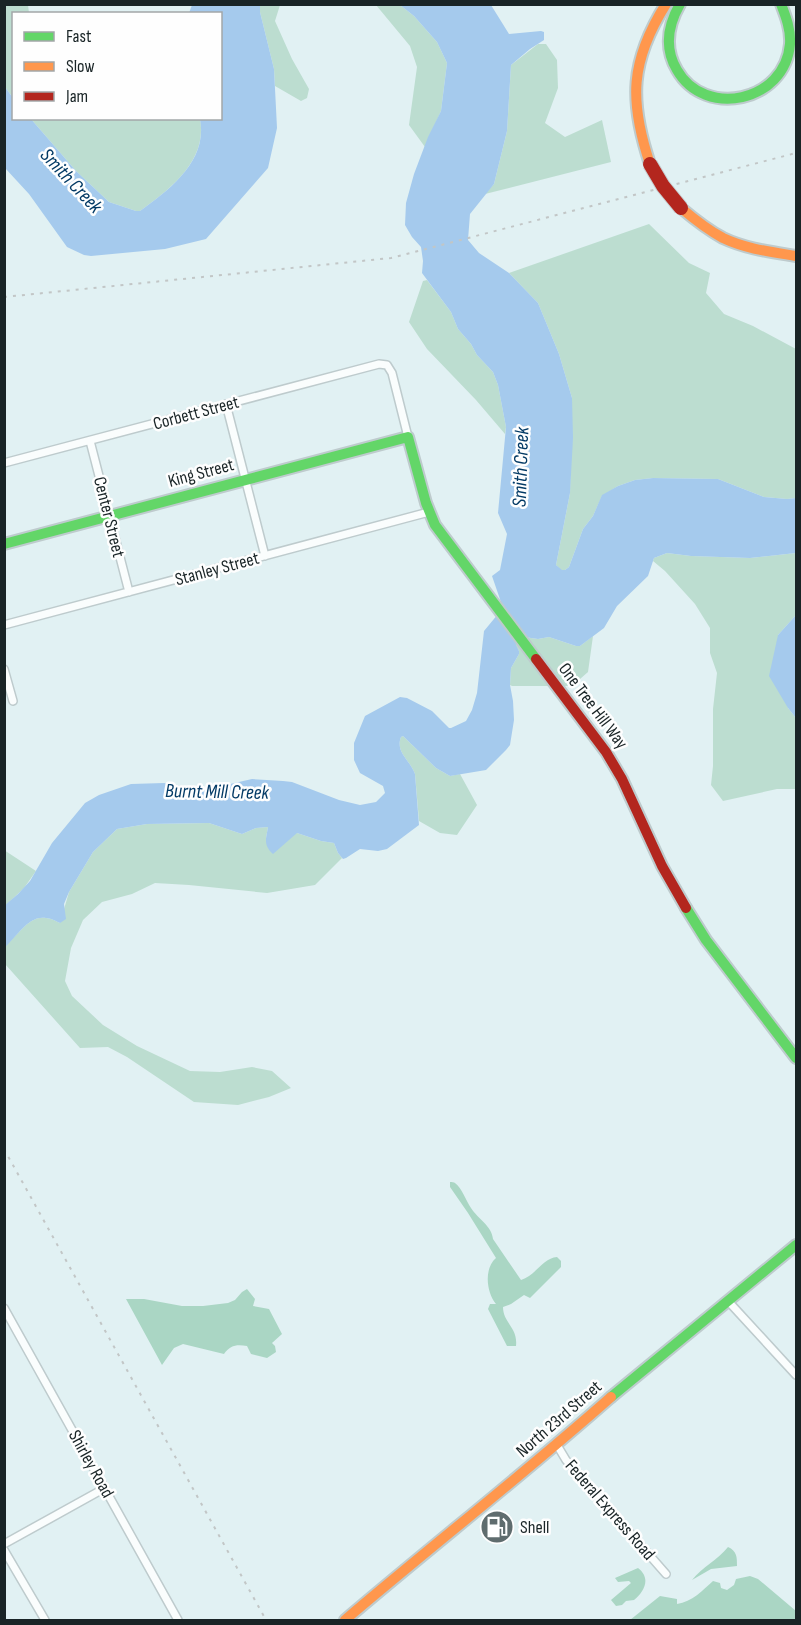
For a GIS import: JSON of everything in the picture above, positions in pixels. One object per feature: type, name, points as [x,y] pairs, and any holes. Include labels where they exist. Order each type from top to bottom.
[{"type":"main road","points":[[666,4],[644,44],[635,86],[636,118],[641,142],[650,164],[663,186],[681,208],[701,225],[724,239],[748,247],[796,256]]},
{"type":"main road","points":[[680,4],[670,25],[668,37],[668,48],[675,69],[690,87],[698,92],[723,99],[732,99],[744,98],[763,90],[770,85],[781,69],[789,50],[790,39],[781,4]]},
{"type":"main road","points":[[786,4],[796,19]]},
{"type":"main road","name":"King Street","points":[[4,544],[408,437]]},
{"type":"main road","name":"One Tree Hill Way","points":[[408,437],[429,512],[441,534],[606,752],[618,770],[662,866],[706,940],[796,1058]]},
{"type":"main road","name":"North 23rd Street","points":[[345,1620],[796,1245]]},
{"type":"street","name":"Corbett Street","points":[[4,464],[380,363],[387,365]]},
{"type":"street","name":"One Tree Hill Way","points":[[387,365],[392,373],[408,437]]},
{"type":"street","points":[[226,404],[266,556]]},
{"type":"street","name":"Center Street","points":[[90,441],[129,592]]},
{"type":"street","name":"Stanley Street","points":[[4,625],[429,512]]},
{"type":"street","points":[[4,669],[13,700]]},
{"type":"street","points":[[728,1301],[796,1375]]},
{"type":"street","name":"Shirley Road","points":[[4,1308],[178,1620]]},
{"type":"street","name":"Federal Express Road","points":[[557,1445],[566,1460],[666,1574]]},
{"type":"street","points":[[4,1544],[105,1488]]},
{"type":"street","points":[[4,1550],[45,1620]]},
{"type":"green space","points":[[4,5],[28,5],[29,12],[12,12],[12,97],[5,87]]},
{"type":"green space","points":[[260,5],[280,5],[275,21],[309,89],[307,98],[301,101],[275,86],[274,69]]},
{"type":"green space","points":[[376,5],[400,5],[414,16],[437,42],[447,63],[441,111],[425,147],[409,125],[417,67],[410,46]]},
{"type":"green space","points":[[538,44],[546,44],[557,60],[558,88],[545,123],[565,137],[602,120],[611,162],[485,194],[494,184],[507,131],[511,65]]},
{"type":"green space","points":[[32,120],[200,120],[201,133],[192,161],[174,183],[140,211],[109,202],[76,171]]},
{"type":"green space","points":[[649,224],[689,263],[710,273],[706,293],[724,314],[753,326],[796,349],[796,498],[764,497],[718,479],[635,480],[618,486],[602,496],[593,516],[583,529],[569,567],[561,570],[556,565],[570,493],[572,398],[559,354],[538,303],[509,273]]},
{"type":"green space","points":[[427,280],[451,312],[458,329],[493,372],[498,385],[506,427],[505,434],[427,349],[409,322],[423,281]]},
{"type":"green space","points":[[667,553],[750,558],[796,553],[796,615],[778,635],[788,708],[796,718],[796,789],[777,789],[723,801],[711,785],[713,709],[717,673],[710,653],[710,628],[695,604],[653,561],[654,558]]},
{"type":"green space","points":[[517,636],[538,639],[549,637],[580,646],[593,636],[588,672],[572,686],[510,685],[511,668],[519,654],[515,645]]},
{"type":"green space","points":[[403,736],[436,768],[450,776],[460,774],[477,805],[457,835],[440,833],[419,821],[415,774],[400,747]]},
{"type":"green space","points":[[209,823],[242,834],[256,828],[268,827],[266,838],[297,833],[334,843],[342,858],[315,885],[267,893],[155,883],[132,894],[102,902],[83,920],[71,948],[65,981],[72,996],[103,1025],[137,1046],[190,1071],[220,1072],[252,1067],[272,1071],[291,1088],[269,1097],[238,1105],[194,1102],[127,1057],[108,1047],[80,1048],[5,964],[4,947],[28,923],[40,918],[49,918],[60,923],[69,892],[93,852],[117,829],[147,824]]},
{"type":"green space","points":[[4,850],[36,871],[24,888],[5,906]]},
{"type":"green space","points":[[450,1182],[460,1188],[471,1208],[490,1230],[493,1239],[521,1280],[552,1258],[557,1257],[561,1261],[561,1267],[530,1298],[524,1295],[503,1307],[505,1317],[515,1334],[516,1346],[507,1346],[488,1309],[490,1304],[496,1304],[488,1287],[488,1274],[496,1258],[450,1187]]},
{"type":"green space","points":[[247,1289],[255,1299],[253,1306],[269,1309],[282,1334],[272,1343],[276,1352],[267,1358],[251,1354],[247,1346],[234,1346],[224,1354],[183,1344],[174,1348],[162,1365],[126,1299],[144,1299],[182,1306],[203,1306],[228,1303]]},
{"type":"green space","points":[[728,1547],[736,1555],[737,1566],[711,1569],[692,1580],[720,1556]]},
{"type":"green space","points":[[638,1568],[644,1576],[644,1589],[634,1600],[616,1606],[611,1600],[631,1583],[629,1581],[618,1582],[615,1578]]},
{"type":"green space","points":[[750,1576],[758,1579],[796,1611],[796,1620],[630,1620],[660,1596],[677,1599],[677,1604],[682,1603],[697,1595],[713,1581],[720,1583],[721,1588],[727,1590],[734,1585],[736,1579]]},
{"type":"water","name":"Smith Creek","points":[[192,5],[260,5],[274,69],[277,128],[268,168],[206,239],[165,249],[91,256],[67,247],[29,194],[5,168],[5,87],[12,97],[12,120],[32,120],[76,171],[109,202],[140,211],[174,183],[192,161],[201,134],[200,120],[222,120],[222,12],[189,12]]},
{"type":"water","points":[[400,5],[491,5],[509,34],[544,32],[544,40],[511,65],[507,131],[494,184],[470,214],[468,240],[479,253],[509,273],[538,303],[559,354],[572,398],[573,438],[570,493],[556,565],[562,570],[569,567],[583,529],[593,516],[602,495],[635,480],[653,478],[718,479],[764,497],[796,498],[796,553],[750,558],[667,553],[654,558],[648,576],[617,606],[604,628],[580,646],[549,637],[538,639],[517,636],[516,645],[519,654],[511,668],[510,685],[514,720],[510,745],[486,770],[450,776],[436,768],[403,736],[401,737],[401,752],[415,774],[419,825],[387,849],[378,851],[360,849],[343,859],[334,843],[297,833],[273,854],[266,845],[268,827],[256,828],[242,834],[209,823],[147,824],[117,829],[93,852],[69,892],[64,904],[66,919],[60,923],[48,918],[34,920],[28,923],[5,947],[4,906],[30,881],[52,843],[85,803],[99,795],[131,784],[164,783],[204,790],[252,779],[292,782],[339,800],[360,805],[376,802],[385,793],[383,786],[360,773],[354,760],[354,743],[365,716],[400,697],[407,698],[432,711],[449,728],[466,721],[472,710],[477,693],[484,631],[503,608],[492,576],[500,570],[507,534],[498,513],[506,427],[498,385],[493,372],[458,329],[451,312],[422,273],[421,247],[405,225],[406,203],[414,174],[441,111],[447,63],[437,42],[414,16]]},
{"type":"water","points":[[796,615],[796,718],[769,676],[778,635]]},
{"type":"railway","points":[[4,297],[391,258],[796,153]]},
{"type":"railway","points":[[4,1149],[266,1620]]},
{"type":"traffic: fast","points":[[680,4],[670,28],[669,45],[673,62],[690,85],[706,95],[724,99],[742,97],[759,91],[774,79],[785,64],[790,39],[781,4]]},
{"type":"traffic: fast","points":[[4,544],[408,437],[426,503],[435,525],[536,659]]},
{"type":"traffic: fast","points":[[686,908],[706,940],[796,1058]]},
{"type":"traffic: fast","points":[[611,1397],[796,1245]]},
{"type":"traffic: slow","points":[[650,164],[639,120],[636,101],[637,82],[645,44],[666,4]]},
{"type":"traffic: slow","points":[[681,208],[712,231],[732,242],[759,250],[796,256]]},
{"type":"traffic: slow","points":[[345,1620],[611,1397]]},
{"type":"traffic: jam","points":[[650,164],[663,186],[681,208]]},
{"type":"traffic: jam","points":[[536,659],[606,752],[622,779],[662,866],[686,908]]},
{"type":"place","name":"Shell","points":[[497,1527]]},
{"type":"water label","name":"Burnt Mill Creek","points":[[217,792]]}]
